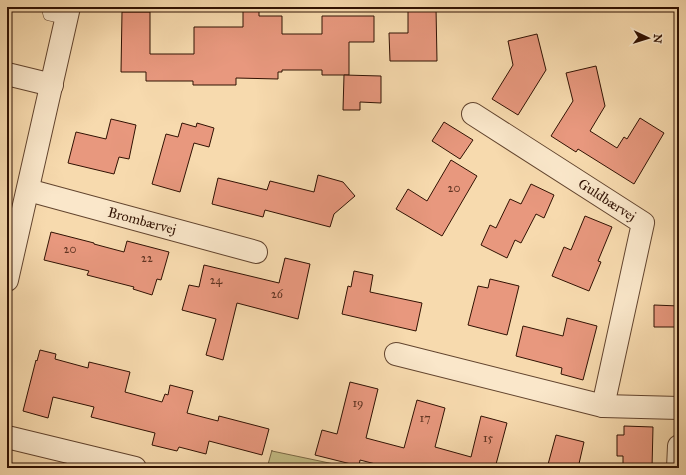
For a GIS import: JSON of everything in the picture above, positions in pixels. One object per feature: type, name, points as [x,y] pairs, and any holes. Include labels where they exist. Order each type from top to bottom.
[{"type":"street","points":[[7,280],[68,13]]},
{"type":"street","points":[[7,74],[52,85]]},
{"type":"street","name":"Guldbærvej","points":[[473,114],[643,223],[603,406]]},
{"type":"street","name":"Brombærvej","points":[[28,190],[256,252]]},
{"type":"street","points":[[396,354],[603,406],[679,408]]},
{"type":"street","points":[[7,437],[135,468]]},
{"type":"street","points":[[678,468],[679,446]]},
{"type":"lane","points":[[47,7],[49,15],[68,13]]},
{"type":"shaded area","points":[[272,451],[353,468],[267,468]]},
{"type":"building","points":[[243,7],[259,7],[259,16],[282,16],[282,34],[322,34],[322,16],[374,16],[374,42],[349,42],[349,75],[322,75],[322,70],[282,70],[282,72],[278,72],[278,79],[236,78],[236,85],[193,85],[193,81],[146,81],[146,72],[121,72],[122,12],[150,12],[150,54],[194,54],[194,27],[243,27]]},
{"type":"building","points":[[408,8],[436,8],[437,61],[390,61],[389,33],[408,33]]},
{"type":"building","points":[[537,34],[546,70],[518,115],[492,99],[513,65],[508,41]]},
{"type":"building","points":[[596,66],[605,106],[590,131],[617,148],[624,137],[627,139],[640,118],[664,133],[634,184],[578,149],[576,152],[551,136],[573,101],[566,73]]},
{"type":"building","points":[[344,75],[381,76],[381,103],[360,102],[360,110],[343,110]]},
{"type":"building","points":[[111,119],[136,125],[129,159],[119,157],[114,174],[68,163],[76,132],[106,139]]},
{"type":"building","points":[[444,122],[473,140],[460,159],[432,141]]},
{"type":"building","points":[[182,123],[196,127],[197,123],[214,128],[209,147],[194,143],[180,192],[152,184],[166,134],[178,137]]},
{"type":"building","points":[[451,160],[477,176],[442,236],[396,209],[408,189],[427,201]]},
{"type":"building","points":[[318,175],[343,182],[355,196],[334,214],[330,227],[265,210],[263,217],[212,204],[218,178],[267,190],[270,181],[314,192]]},
{"type":"building","points":[[531,184],[554,195],[544,218],[536,214],[521,243],[515,240],[507,258],[481,245],[490,225],[496,228],[510,199],[521,204]]},
{"type":"building","points":[[585,216],[612,227],[598,261],[601,262],[589,291],[552,276],[564,247],[571,250]]},
{"type":"building","points":[[51,232],[124,252],[127,241],[169,252],[161,280],[157,279],[152,295],[133,289],[134,287],[87,275],[89,271],[44,260]]},
{"type":"building","points":[[285,258],[310,264],[298,319],[237,303],[223,360],[206,355],[216,319],[182,310],[189,285],[199,287],[204,265],[279,283]]},
{"type":"building","points":[[354,271],[373,275],[370,292],[422,303],[416,331],[342,314],[348,286],[351,287]]},
{"type":"building","points":[[490,279],[519,286],[507,335],[468,325],[478,286],[488,288]]},
{"type":"building","points":[[654,305],[679,306],[679,327],[654,327]]},
{"type":"building","points":[[567,318],[597,326],[583,380],[561,374],[562,368],[516,356],[523,326],[563,336]]},
{"type":"building","points":[[40,350],[56,354],[55,359],[88,368],[89,362],[130,372],[125,392],[162,402],[165,394],[168,395],[170,385],[193,391],[187,413],[218,421],[219,416],[269,429],[262,455],[209,441],[206,454],[179,447],[177,451],[152,445],[155,433],[91,417],[94,407],[53,397],[48,418],[23,411]]},
{"type":"building","points":[[350,382],[378,389],[366,438],[404,448],[417,400],[445,408],[435,447],[471,457],[481,416],[507,423],[495,468],[391,468],[360,460],[359,466],[315,455],[322,430],[337,434]]},
{"type":"building","points":[[624,426],[653,427],[652,468],[623,468],[623,456],[617,456],[617,435],[624,435]]},
{"type":"building","points":[[556,435],[584,442],[578,468],[547,468]]}]
